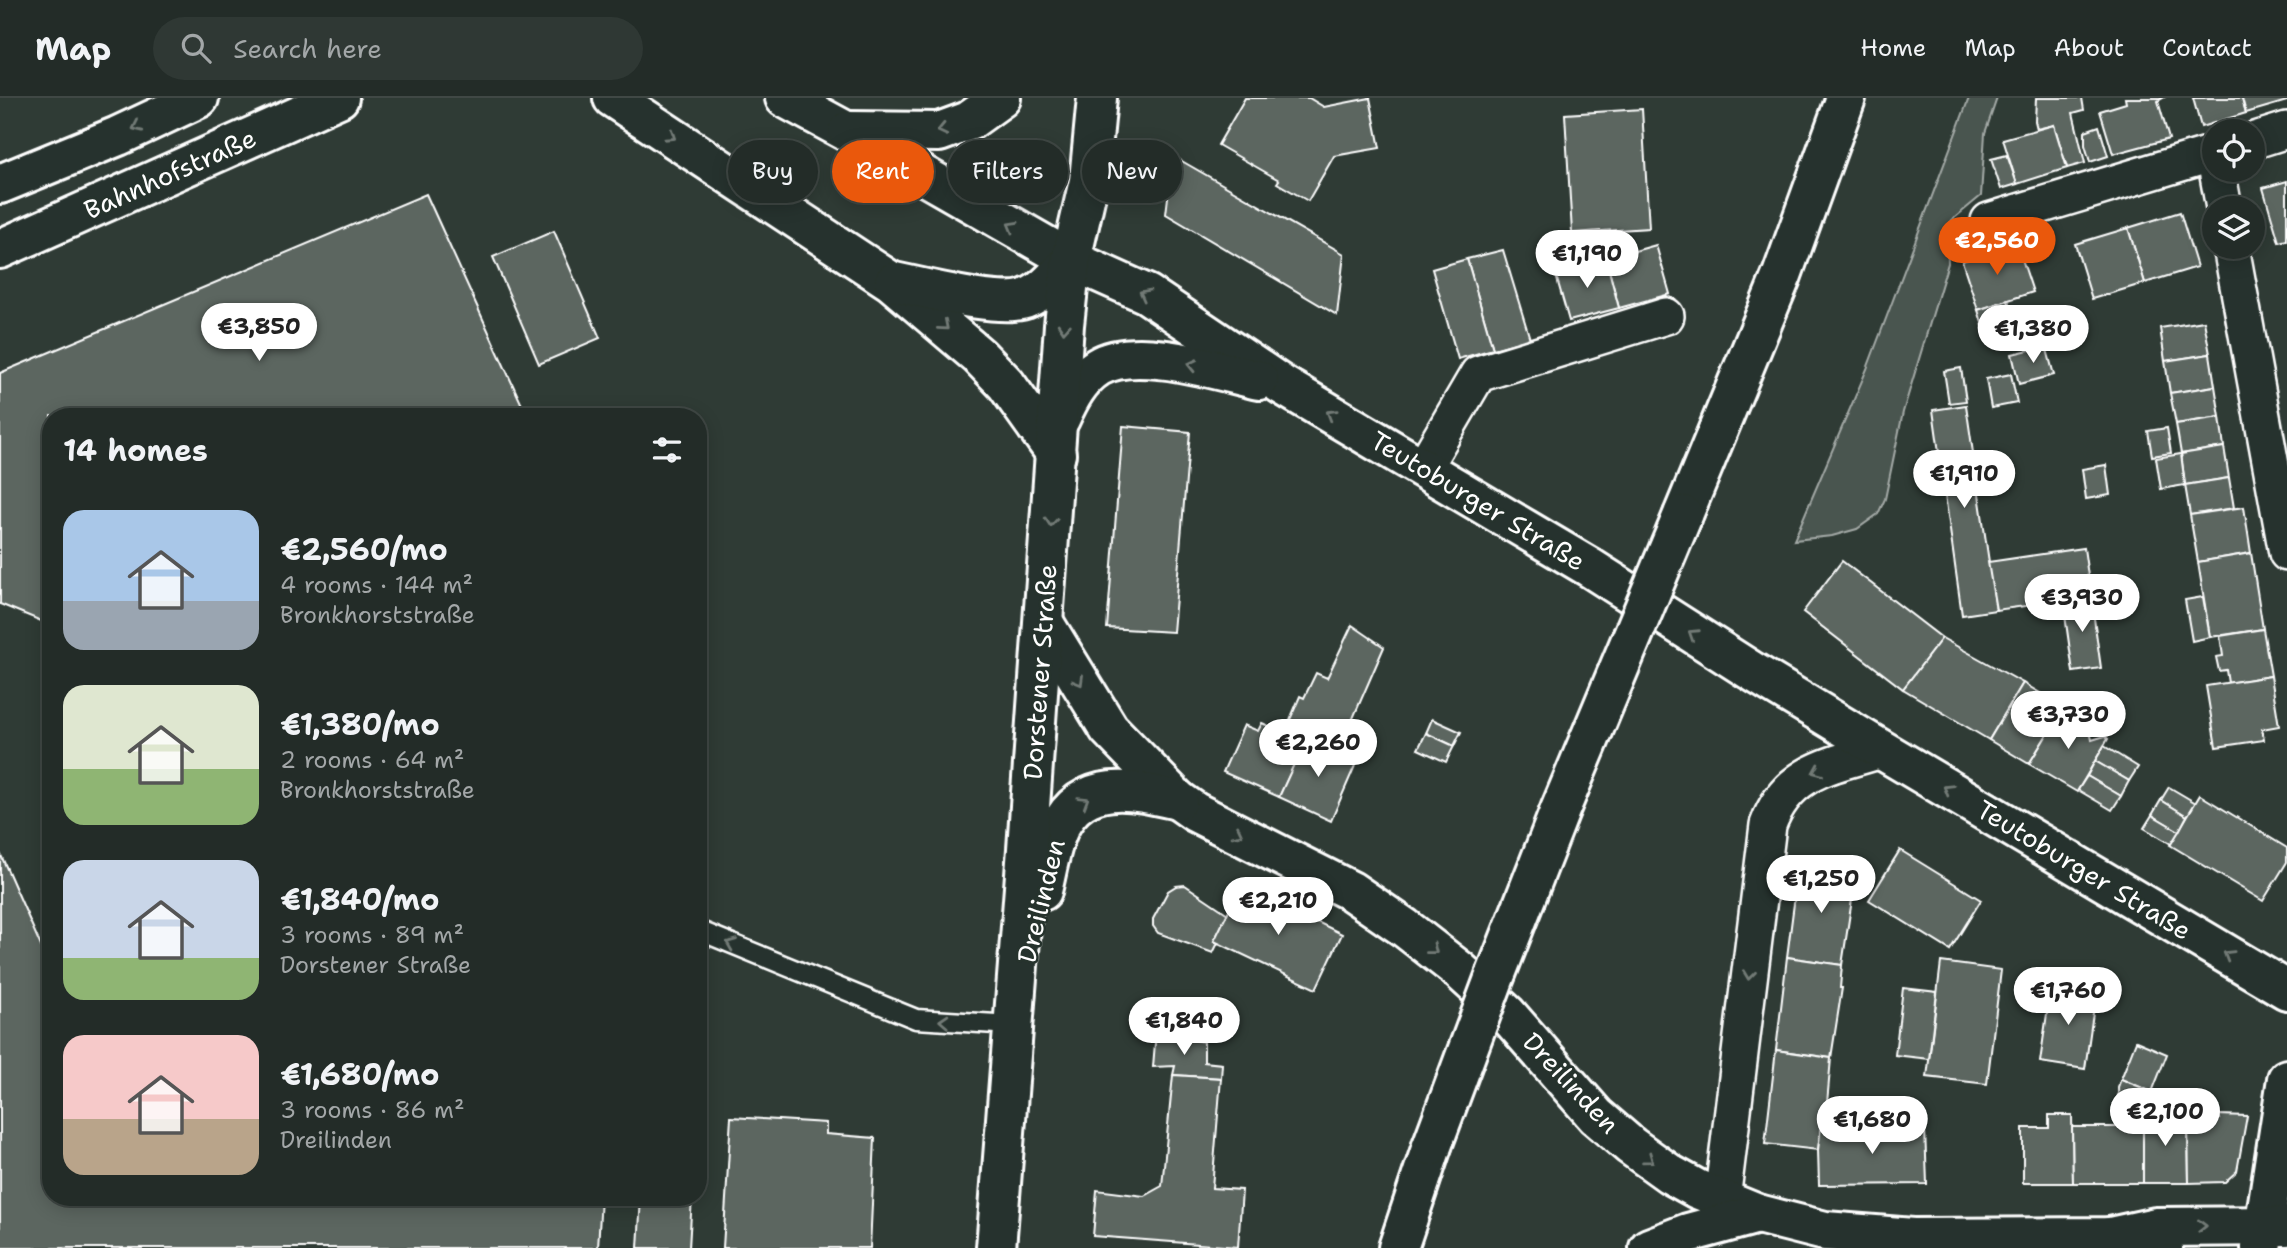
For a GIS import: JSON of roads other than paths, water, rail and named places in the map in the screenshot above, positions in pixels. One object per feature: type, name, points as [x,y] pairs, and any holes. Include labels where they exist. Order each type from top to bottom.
[{"type":"main road","points":[[0,184],[199,98]]},
{"type":"main road","name":"Bahnhofstraße","points":[[0,249],[339,98]]},
{"type":"main road","points":[[613,98],[892,282],[979,356],[1057,437],[1078,385],[1099,366],[1121,360],[1173,360],[1282,385]]},
{"type":"main road","name":"Teutoburger Straße","points":[[785,98],[1071,260],[1147,294],[1282,385],[1589,567],[1882,750],[2287,990]]},
{"type":"main road","points":[[846,131],[939,132],[969,121],[1001,98]]},
{"type":"main road","name":"Dorstener Straße","points":[[996,1248],[1064,325],[1071,260],[1089,181],[1097,98]]},
{"type":"main road","points":[[1398,1248],[1432,1146],[1556,822],[1782,275],[1846,98]]},
{"type":"main road","points":[[892,282],[1001,302],[1023,299],[1048,285],[1071,260]]},
{"type":"main road","name":"Dreilinden","points":[[1044,622],[1109,729],[1178,800],[1351,891],[1405,928],[1459,970],[1507,1014],[1596,1116],[1670,1174],[1722,1200],[1758,1214],[1825,1231],[1913,1238],[2110,1237],[2156,1227],[2270,1233]]},
{"type":"main road","name":"Dreilinden","points":[[1012,1025],[1054,842],[1066,817],[1084,800],[1101,792],[1119,789],[1178,800]]},
{"type":"main road","points":[[2270,1233],[2287,1079]]},
{"type":"main road","points":[[1649,1248],[1758,1214]]},
{"type":"main road","points":[[2110,1237],[2163,1248]]},
{"type":"street","points":[[2265,137],[2287,130]]},
{"type":"street","points":[[1989,221],[2202,157]]},
{"type":"street","points":[[2233,259],[2287,553]]},
{"type":"street","points":[[1423,468],[1478,374],[1666,316]]},
{"type":"street","points":[[1722,1200],[1768,825],[1782,796],[1802,778],[1813,771],[1882,750]]},
{"type":"lane","points":[[707,934],[916,1019],[1012,1025]]}]
